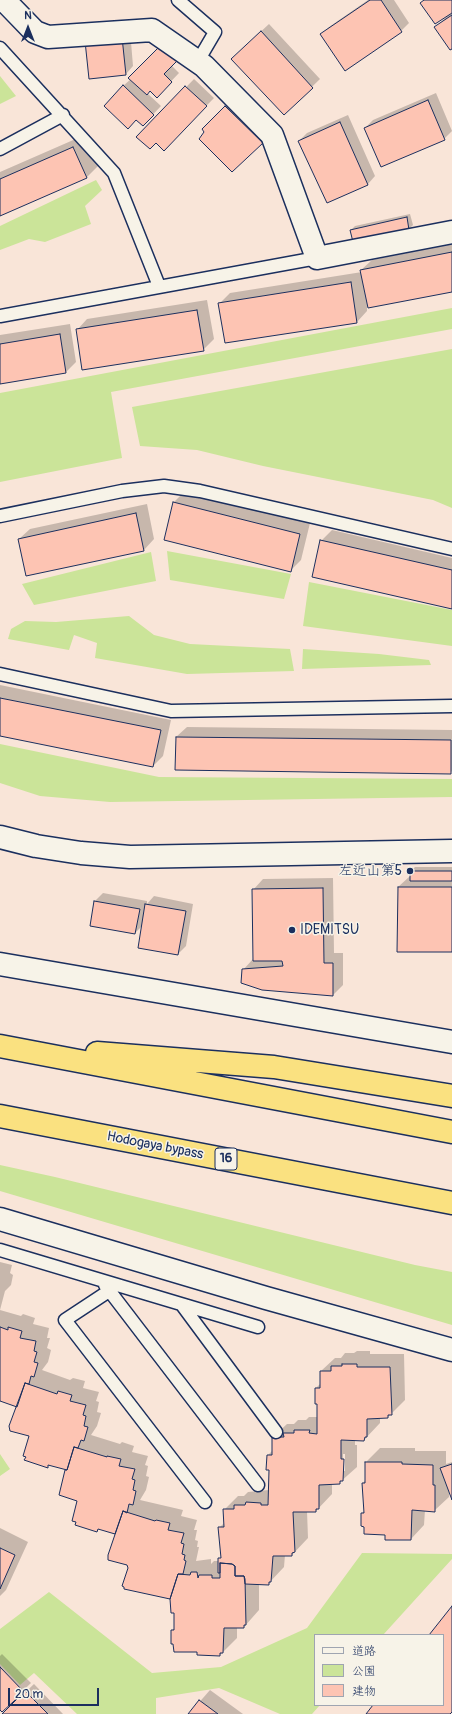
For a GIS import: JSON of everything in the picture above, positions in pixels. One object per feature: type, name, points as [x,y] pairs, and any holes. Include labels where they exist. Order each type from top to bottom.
[{"type":"highway","points":[[0,1046],[274,1067],[452,1096]]},
{"type":"highway","points":[[0,1046],[452,1132]]},
{"type":"highway","name":"Hodogaya bypass","points":[[0,1116],[452,1203]]},
{"type":"street","points":[[4,0],[35,32],[48,37],[152,30],[198,61],[272,135],[317,258],[452,232]]},
{"type":"street","points":[[0,837],[36,846],[81,853],[130,857],[452,851]]},
{"type":"street","points":[[0,964],[452,1042]]},
{"type":"street","points":[[0,1219],[266,1298],[452,1350]]},
{"type":"lane","points":[[178,0],[215,32],[198,61]]},
{"type":"lane","points":[[0,48],[114,172],[159,286]]},
{"type":"lane","points":[[0,149],[63,115]]},
{"type":"lane","points":[[0,316],[317,258]]},
{"type":"lane","points":[[0,516],[122,491],[164,486],[200,491],[452,549]]},
{"type":"lane","points":[[0,674],[171,711],[452,706]]},
{"type":"lane","points":[[0,1250],[258,1327]]},
{"type":"lane","points":[[102,1280],[258,1485]]},
{"type":"lane","points":[[110,1291],[65,1320],[205,1502]]},
{"type":"lane","points":[[182,1305],[276,1432]]},
{"type":"green space","points":[[0,76],[16,96],[0,104]]},
{"type":"green space","points":[[96,180],[102,190],[85,206],[91,224],[45,242],[29,239],[0,250],[0,226]]},
{"type":"green space","points":[[452,308],[452,329],[111,392],[122,458],[0,482],[0,393]]},
{"type":"green space","points":[[452,349],[452,508],[433,500],[263,466],[197,450],[140,446],[132,407]]},
{"type":"green space","points":[[167,551],[291,574],[284,599],[170,580]]},
{"type":"green space","points":[[151,552],[156,581],[34,605],[22,584]]},
{"type":"green space","points":[[309,582],[452,610],[452,646],[303,626]]},
{"type":"green space","points":[[129,616],[154,635],[190,644],[290,649],[294,671],[187,674],[95,658],[97,643],[74,635],[69,650],[8,639],[11,629],[25,621],[56,622]]},
{"type":"green space","points":[[303,649],[379,654],[429,660],[431,665],[302,669]]},
{"type":"green space","points":[[0,744],[159,777],[452,779],[452,797],[110,802],[40,796],[0,783]]},
{"type":"green space","points":[[0,1165],[55,1177],[415,1265],[452,1272],[452,1325],[0,1191]]},
{"type":"green space","points":[[0,1454],[10,1469],[0,1476]]},
{"type":"green space","points":[[362,1553],[452,1554],[452,1559],[384,1634],[314,1634],[314,1706],[319,1706],[312,1714],[280,1714],[219,1688],[156,1698],[156,1714],[77,1714],[34,1673],[20,1685],[0,1664],[0,1629],[49,1592],[152,1673],[221,1667],[307,1628]]},
{"type":"building","points":[[370,0],[381,0],[402,32],[345,71],[320,34]]},
{"type":"building","points":[[424,0],[452,0],[452,13],[435,24],[420,3]]},
{"type":"building","points":[[452,15],[452,49],[450,50],[434,27]]},
{"type":"building","points":[[261,31],[313,88],[284,115],[231,59]]},
{"type":"building","points":[[122,37],[126,75],[89,79],[85,41]]},
{"type":"building","points":[[161,45],[177,61],[164,74],[172,82],[157,98],[150,91],[147,95],[128,78]]},
{"type":"building","points":[[123,85],[154,115],[143,126],[136,120],[128,129],[104,106]]},
{"type":"building","points":[[185,86],[207,106],[164,151],[156,143],[150,149],[136,137]]},
{"type":"building","points":[[428,100],[445,140],[381,167],[364,128]]},
{"type":"building","points":[[225,106],[263,143],[232,172],[199,139],[204,132],[202,129]]},
{"type":"building","points":[[340,122],[368,185],[327,203],[298,141]]},
{"type":"building","points":[[73,147],[87,178],[0,216],[0,179]]},
{"type":"building","points":[[407,217],[409,230],[353,242],[350,230]]},
{"type":"building","points":[[452,252],[452,292],[368,308],[360,270]]},
{"type":"building","points":[[351,282],[357,323],[225,343],[218,303]]},
{"type":"building","points":[[197,310],[204,351],[82,370],[76,329]]},
{"type":"building","points":[[60,334],[66,373],[0,384],[0,344]]},
{"type":"building","points":[[173,502],[300,534],[291,572],[164,540]]},
{"type":"building","points":[[136,513],[144,551],[26,576],[18,539]]},
{"type":"building","points":[[320,540],[452,570],[452,609],[312,577]]},
{"type":"building","points":[[0,698],[161,730],[153,767],[0,736]]},
{"type":"building","points":[[176,737],[451,740],[451,774],[175,770]]},
{"type":"building","points":[[410,871],[452,871],[452,881],[410,881]]},
{"type":"building","points":[[398,887],[452,887],[452,952],[397,952]]},
{"type":"building","points":[[323,888],[324,963],[333,963],[333,996],[262,990],[241,983],[242,969],[283,966],[282,961],[253,961],[252,889]]},
{"type":"building","points":[[94,901],[140,909],[135,934],[90,926]]},
{"type":"building","points":[[145,904],[186,911],[178,955],[138,948]]},
{"type":"building","points":[[0,1327],[8,1330],[8,1327],[22,1331],[20,1338],[36,1341],[34,1351],[37,1352],[34,1362],[38,1363],[34,1377],[31,1376],[29,1384],[25,1383],[17,1407],[0,1401]]},
{"type":"building","points":[[342,1364],[357,1364],[357,1367],[390,1367],[392,1415],[388,1415],[388,1418],[367,1419],[367,1437],[365,1437],[364,1441],[341,1440],[341,1459],[344,1459],[343,1481],[340,1481],[340,1484],[319,1485],[319,1509],[316,1509],[316,1512],[293,1512],[295,1552],[292,1553],[292,1556],[273,1556],[271,1582],[269,1582],[269,1585],[245,1584],[244,1576],[235,1576],[235,1566],[232,1564],[220,1563],[220,1573],[218,1573],[218,1558],[221,1558],[218,1527],[224,1527],[223,1509],[234,1509],[234,1505],[245,1505],[246,1502],[268,1505],[269,1470],[266,1470],[267,1455],[272,1455],[272,1437],[284,1437],[283,1433],[294,1433],[294,1430],[310,1430],[309,1433],[317,1434],[317,1404],[315,1404],[315,1388],[320,1388],[320,1371],[331,1371],[331,1366],[342,1366]]},
{"type":"building","points":[[25,1383],[57,1394],[58,1391],[72,1395],[70,1401],[86,1405],[83,1415],[86,1416],[84,1426],[88,1427],[84,1441],[81,1440],[78,1448],[74,1447],[67,1470],[48,1465],[48,1468],[24,1460],[26,1457],[23,1456],[29,1436],[10,1431],[9,1426]]},
{"type":"building","points":[[74,1447],[107,1457],[121,1459],[119,1466],[135,1469],[132,1479],[135,1480],[133,1490],[136,1491],[133,1505],[129,1504],[127,1513],[123,1511],[115,1534],[98,1529],[97,1532],[75,1525],[76,1522],[72,1521],[77,1501],[59,1495],[65,1470],[67,1470]]},
{"type":"building","points":[[365,1462],[402,1462],[402,1464],[433,1465],[435,1512],[412,1510],[411,1540],[385,1540],[385,1535],[364,1534],[364,1527],[361,1526],[361,1513],[364,1513],[362,1483],[365,1483]]},
{"type":"building","points":[[452,1464],[452,1500],[440,1468]]},
{"type":"building","points":[[123,1511],[155,1521],[170,1523],[168,1530],[184,1533],[181,1543],[184,1544],[182,1554],[185,1555],[184,1560],[186,1561],[183,1574],[178,1574],[170,1599],[124,1589],[122,1586],[128,1568],[127,1565],[108,1560],[108,1555]]},
{"type":"building","points":[[0,1548],[15,1555],[0,1589]]},
{"type":"building","points":[[220,1563],[232,1564],[235,1566],[235,1576],[244,1576],[246,1625],[244,1625],[244,1628],[224,1628],[223,1653],[220,1653],[220,1656],[197,1655],[197,1652],[174,1652],[173,1644],[171,1644],[171,1630],[174,1630],[174,1613],[171,1613],[170,1599],[178,1574],[190,1575],[191,1572],[197,1572],[198,1578],[199,1575],[212,1575],[212,1578],[220,1578]]},
{"type":"building","points":[[452,1606],[452,1712],[450,1714],[366,1714],[372,1706],[444,1706],[444,1634],[430,1634]]},
{"type":"building","points":[[0,1667],[24,1692],[2,1712],[0,1710]]},
{"type":"building","points":[[25,1691],[48,1714],[2,1714]]},
{"type":"building","points":[[199,1700],[218,1714],[188,1714]]},
{"type":"place","name":"左近山第5","points":[[410,871]]},
{"type":"place","name":"IDEMITSU","points":[[292,930]]}]
